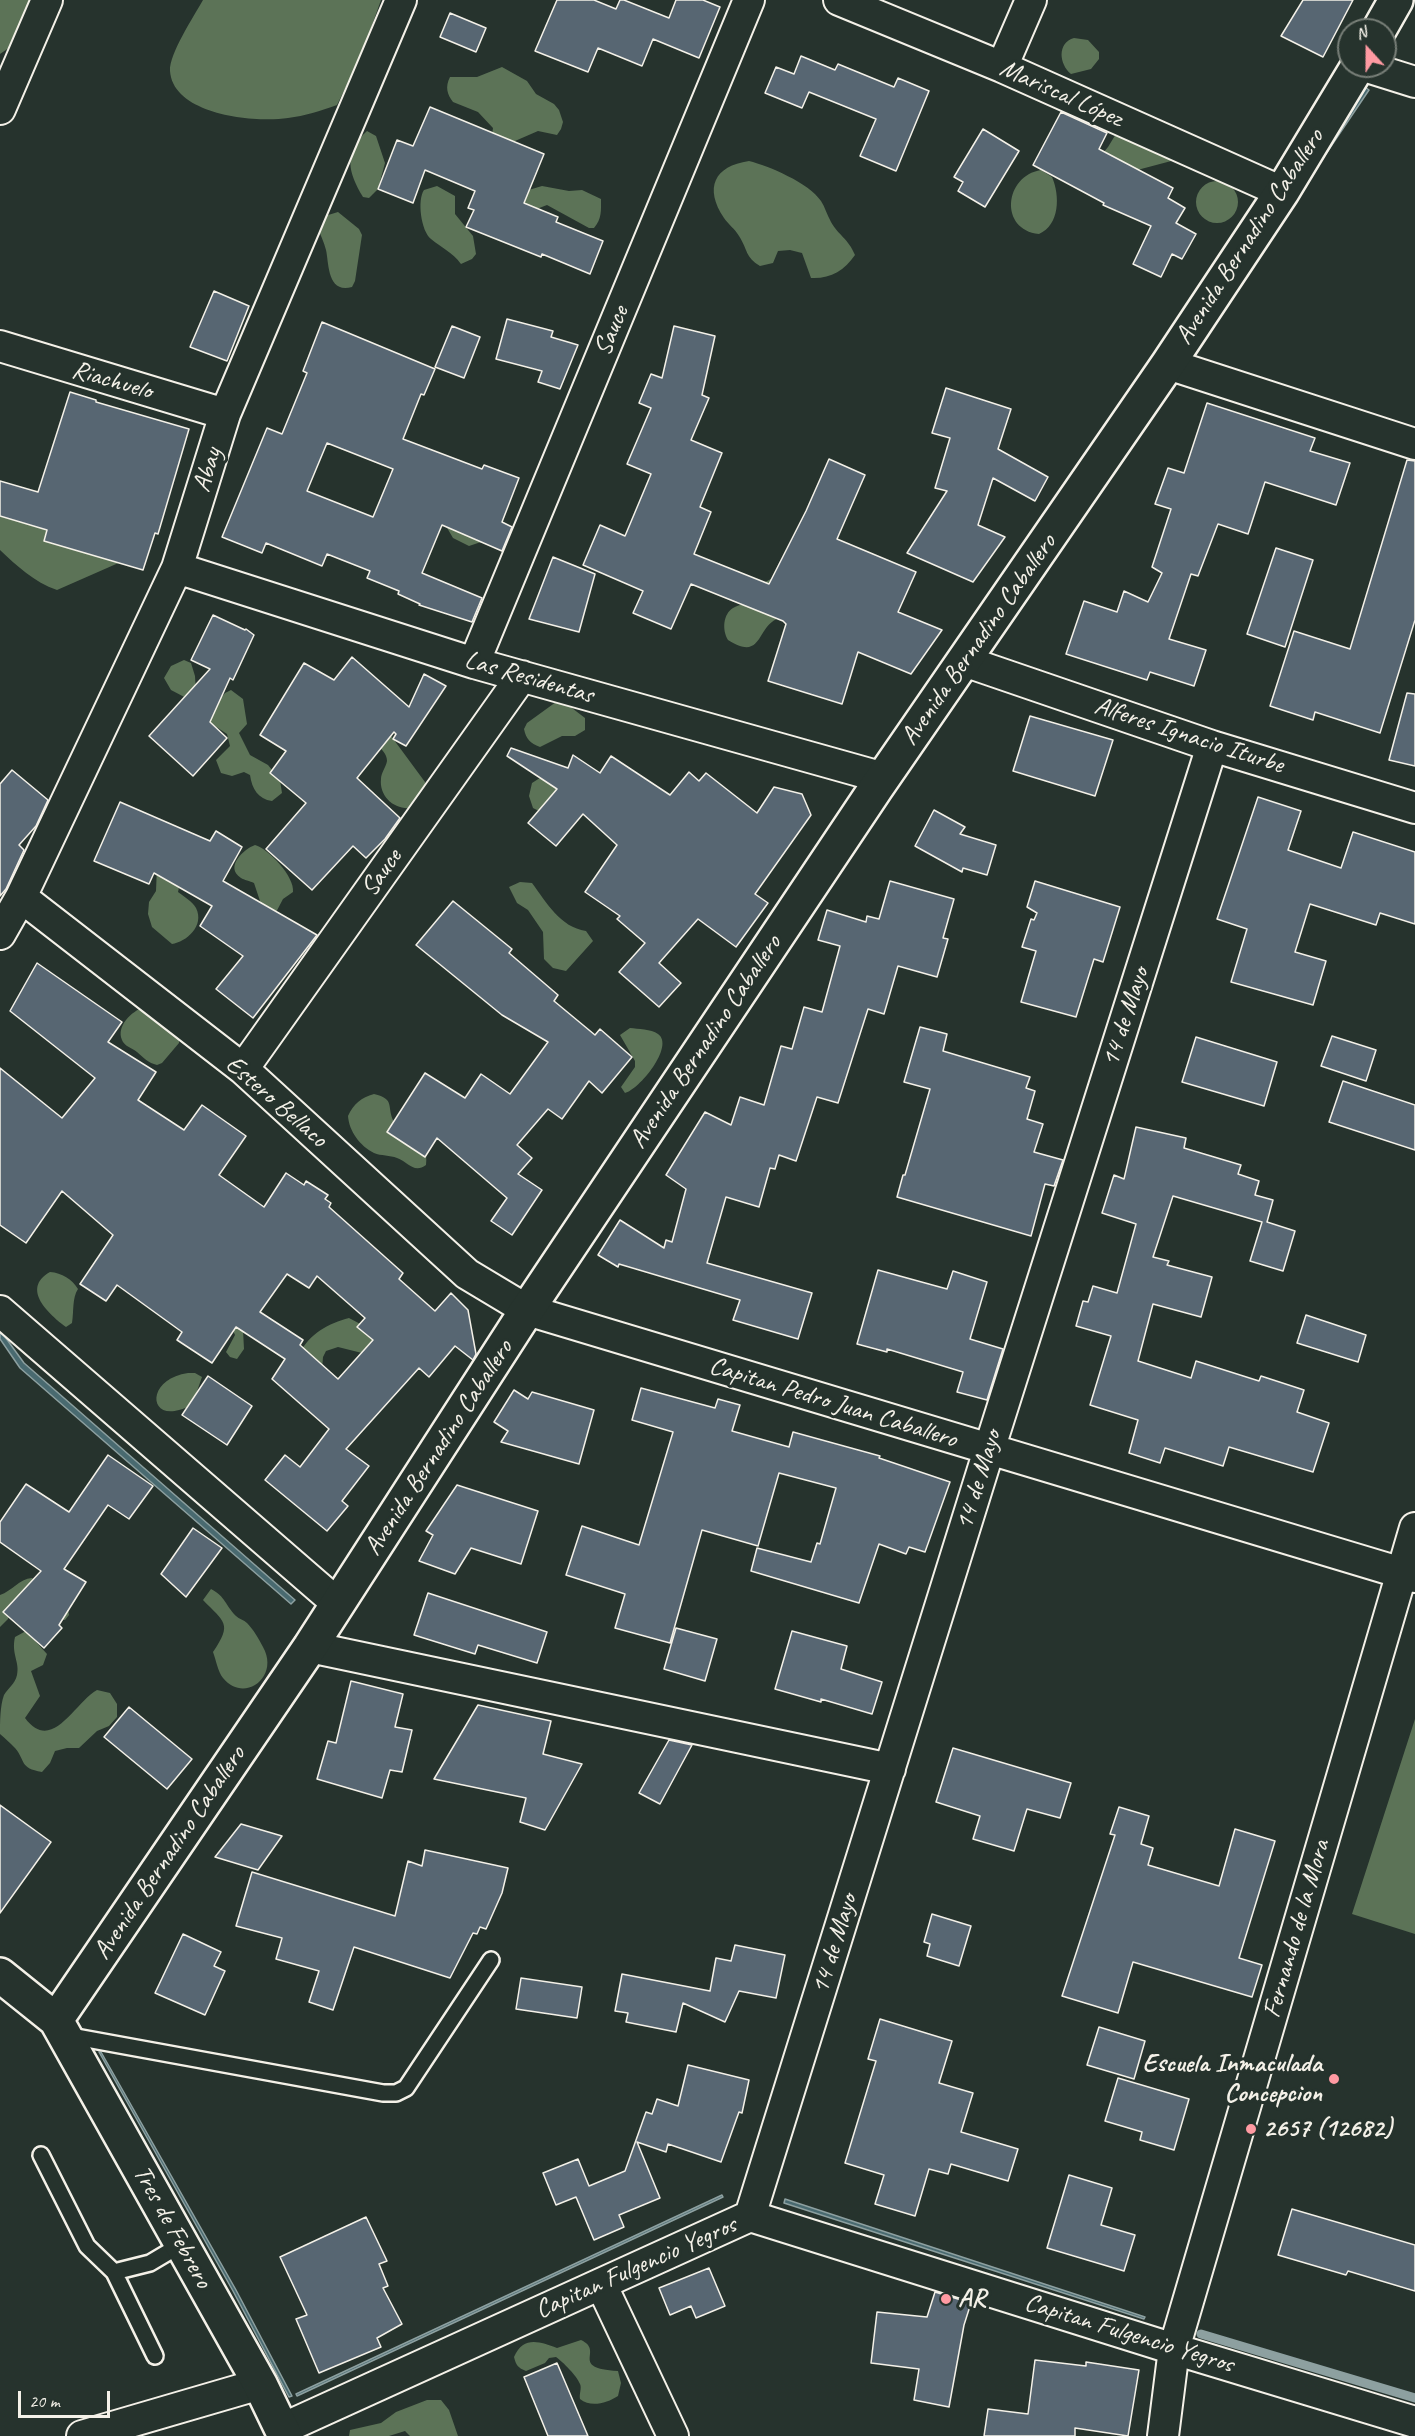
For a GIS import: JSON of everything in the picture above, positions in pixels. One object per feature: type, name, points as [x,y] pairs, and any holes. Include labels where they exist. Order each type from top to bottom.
[{"type":"street","points":[[0,109],[47,0]]},
{"type":"street","name":"Abay","points":[[0,934],[21,897],[177,568],[225,414],[401,0]]},
{"type":"street","name":"Sauce","points":[[474,663],[749,0]]},
{"type":"street","name":"Mariscal López","points":[[839,0],[1002,67],[1282,192]]},
{"type":"street","points":[[1002,67],[1031,0]]},
{"type":"street","points":[[1386,18],[1396,0]]},
{"type":"street","points":[[1397,76],[1415,82]]},
{"type":"street","name":"Avenida Bernadino Caballero","points":[[61,2027],[527,1310],[884,778],[1168,364],[1282,192],[1351,78]]},
{"type":"street","name":"Riachuelo","points":[[0,346],[225,414]]},
{"type":"street","points":[[1168,364],[1415,444]]},
{"type":"street","name":"Las Residentas","points":[[177,568],[474,663],[884,778]]},
{"type":"street","name":"Alferes Ignacio Iturbe","points":[[964,661],[1212,746],[1415,808]]},
{"type":"street","name":"Sauce","points":[[243,1069],[522,676]]},
{"type":"street","name":"14 de Mayo","points":[[750,2216],[1212,746]]},
{"type":"street","name":"Estero Bellaco","points":[[21,897],[243,1069],[467,1274],[527,1310]]},
{"type":"street","name":"Capitan Pedro Juan Caballero","points":[[527,1310],[1408,1575]]},
{"type":"street","points":[[0,1311],[338,1604]]},
{"type":"street","name":"Fernando de la Mora","points":[[1163,2436],[1174,2349],[1408,1575],[1415,1528]]},
{"type":"street","points":[[310,1647],[890,1768]]},
{"type":"street","points":[[0,1975],[61,2027]]},
{"type":"street","name":"Tres de Febrero","points":[[61,2027],[260,2384],[284,2433]]},
{"type":"street","name":"Capitan Fulgencio Yegros","points":[[284,2433],[750,2216],[1415,2422]]},
{"type":"street","points":[[601,2284],[673,2436]]},
{"type":"street","points":[[82,2436],[260,2384]]},
{"type":"lane","points":[[61,2027],[383,2093],[396,2093],[406,2088],[491,1960]]},
{"type":"lane","points":[[41,2155],[87,2246],[114,2272],[155,2356]]},
{"type":"lane","points":[[114,2272],[150,2263],[182,2244]]},
{"type":"green space","points":[[0,0],[33,0],[29,34],[0,54]]},
{"type":"green space","points":[[203,0],[381,0],[361,56],[337,105],[300,116],[256,119],[218,113],[200,107],[185,98],[175,86],[170,71],[173,55]]},
{"type":"green space","points":[[1074,38],[1088,40],[1099,52],[1099,59],[1091,69],[1071,74],[1062,60],[1062,49],[1068,41]]},
{"type":"green space","points":[[502,67],[527,81],[536,94],[554,104],[559,110],[563,122],[557,135],[538,131],[515,141],[513,148],[491,142],[493,128],[478,112],[453,102],[447,87],[450,77],[477,77]]},
{"type":"green space","points":[[1119,129],[1175,160],[1126,173],[1095,163]]},
{"type":"green space","points":[[367,131],[376,136],[385,163],[378,189],[369,198],[363,197],[358,188],[350,163],[354,147]]},
{"type":"green space","points":[[749,161],[788,176],[815,194],[834,227],[855,255],[846,265],[836,273],[811,278],[802,253],[790,250],[778,251],[773,263],[760,266],[752,259],[718,207],[714,188],[720,173],[737,164]]},
{"type":"green space","points":[[1041,170],[1052,177],[1057,201],[1051,224],[1039,234],[1026,230],[1017,223],[1012,214],[1011,203],[1019,182],[1029,174]]},
{"type":"green space","points":[[1217,181],[1225,182],[1232,187],[1237,194],[1237,210],[1232,217],[1225,222],[1217,223],[1209,222],[1202,217],[1197,210],[1196,202],[1197,194],[1202,187],[1209,182]]},
{"type":"green space","points":[[437,186],[455,196],[455,214],[473,236],[476,254],[472,259],[461,264],[431,239],[423,223],[422,195],[424,190]]},
{"type":"green space","points":[[542,186],[569,191],[582,190],[601,199],[597,225],[589,228],[547,205],[529,212],[516,197],[522,192]]},
{"type":"green space","points":[[338,212],[359,229],[362,235],[355,281],[352,287],[344,288],[334,282],[317,226],[325,216]]},
{"type":"green space","points":[[0,516],[47,530],[123,561],[57,590],[33,578],[0,550]]},
{"type":"green space","points":[[486,521],[481,542],[469,546],[453,538],[446,526]]},
{"type":"green space","points":[[777,576],[780,618],[767,627],[754,645],[740,646],[728,640],[724,623],[727,614],[739,605],[758,601],[765,582]]},
{"type":"green space","points":[[184,660],[191,663],[195,676],[196,693],[217,703],[225,693],[231,690],[243,699],[247,724],[239,733],[250,755],[268,765],[280,780],[282,793],[272,801],[263,798],[257,792],[252,785],[250,775],[244,772],[232,776],[221,773],[216,760],[230,746],[227,734],[206,720],[190,700],[171,690],[164,678],[171,666]]},
{"type":"green space","points":[[556,702],[568,705],[585,718],[585,730],[575,736],[562,736],[540,747],[529,740],[524,729],[527,723]]},
{"type":"green space","points":[[383,725],[425,782],[425,788],[411,808],[399,807],[389,801],[382,791],[381,777],[387,758],[377,744]]},
{"type":"green space","points":[[543,776],[566,784],[543,813],[533,808],[529,796],[532,783]]},
{"type":"green space","points":[[255,845],[280,864],[293,886],[293,892],[283,899],[273,918],[262,907],[254,883],[241,878],[234,869],[241,854]]},
{"type":"green space","points":[[157,866],[181,879],[178,892],[193,904],[198,915],[193,932],[177,943],[172,944],[152,927],[148,914],[149,902],[156,891]]},
{"type":"green space","points":[[520,882],[532,883],[561,919],[577,929],[586,931],[593,941],[566,971],[553,968],[544,959],[543,932],[528,910],[517,903],[509,887]]},
{"type":"green space","points":[[144,1007],[179,1037],[179,1043],[162,1063],[157,1065],[149,1062],[126,1045],[121,1035],[126,1020]]},
{"type":"green space","points":[[630,1028],[655,1032],[662,1040],[662,1048],[659,1057],[646,1076],[625,1093],[621,1087],[635,1067],[635,1061],[620,1035]]},
{"type":"green space","points":[[374,1094],[388,1101],[392,1117],[398,1128],[420,1143],[426,1156],[426,1165],[414,1168],[397,1158],[374,1153],[356,1138],[348,1116],[358,1102]]},
{"type":"green space","points":[[50,1272],[66,1277],[78,1289],[74,1301],[72,1323],[66,1327],[46,1309],[38,1294],[41,1279]]},
{"type":"green space","points":[[203,1289],[243,1330],[244,1349],[237,1359],[230,1357],[226,1352],[235,1335],[232,1328]]},
{"type":"green space","points":[[349,1318],[368,1328],[380,1344],[362,1353],[338,1347],[326,1351],[322,1370],[300,1353],[320,1330]]},
{"type":"green space","points":[[195,1373],[202,1377],[191,1403],[179,1410],[162,1409],[157,1404],[156,1397],[159,1390],[175,1377]]},
{"type":"green space","points":[[32,1578],[68,1609],[69,1615],[65,1620],[59,1619],[17,1598],[12,1601],[8,1619],[0,1627],[0,1595]]},
{"type":"green space","points":[[211,1589],[223,1598],[236,1616],[249,1625],[263,1647],[267,1658],[267,1668],[257,1684],[249,1688],[231,1685],[218,1669],[213,1652],[224,1629],[221,1618],[203,1600]]},
{"type":"green space","points":[[26,1631],[47,1654],[43,1665],[31,1671],[40,1696],[25,1718],[35,1728],[44,1731],[54,1728],[97,1690],[110,1693],[117,1704],[117,1717],[109,1726],[97,1731],[79,1748],[55,1751],[50,1763],[42,1772],[26,1766],[15,1748],[0,1734],[0,1714],[4,1695],[17,1675],[15,1637]]},
{"type":"green space","points":[[1415,1719],[1415,1934],[1352,1914]]},
{"type":"green space","points":[[581,2340],[590,2349],[591,2363],[594,2366],[618,2371],[621,2383],[618,2396],[609,2401],[599,2404],[584,2402],[580,2399],[581,2387],[578,2381],[570,2369],[556,2357],[549,2358],[545,2363],[526,2371],[519,2367],[514,2357],[518,2350],[527,2343],[538,2342],[557,2348]]},
{"type":"green space","points":[[427,2400],[441,2400],[449,2410],[458,2436],[410,2436],[405,2431],[389,2436],[349,2436],[350,2430],[381,2423],[396,2412]]},
{"type":"water","points":[[1365,87],[1369,90],[1290,207],[1287,206]]},
{"type":"water","points":[[0,1330],[24,1363],[295,1600],[291,1604],[20,1368],[0,1339]]},
{"type":"water","points":[[99,2052],[236,2290],[292,2396],[289,2397],[233,2291]]},
{"type":"water","points":[[722,2195],[723,2197],[297,2396],[296,2394]]},
{"type":"water","points":[[785,2199],[1145,2317],[1144,2319],[784,2203]]},
{"type":"building","points":[[557,0],[594,0],[616,9],[620,0],[624,0],[669,18],[676,0],[703,0],[720,7],[699,58],[653,39],[642,66],[598,48],[588,72],[535,51]]},
{"type":"building","points":[[1303,0],[1353,0],[1344,18],[1337,18],[1337,30],[1323,57],[1281,36]]},
{"type":"building","points":[[450,13],[486,28],[476,52],[440,37]]},
{"type":"building","points":[[801,56],[835,70],[838,64],[894,87],[898,78],[929,91],[896,171],[860,156],[876,119],[809,92],[802,108],[765,93],[776,67],[794,74]]},
{"type":"building","points":[[430,107],[544,154],[524,203],[558,217],[556,222],[603,241],[590,274],[466,227],[474,210],[468,208],[475,191],[425,170],[413,203],[378,189],[397,140],[413,146]]},
{"type":"building","points":[[1061,112],[1107,133],[1099,149],[1173,188],[1168,198],[1185,208],[1176,223],[1196,234],[1182,259],[1172,254],[1161,277],[1133,264],[1151,226],[1103,205],[1104,203],[1033,165]]},
{"type":"building","points":[[983,129],[1019,151],[985,207],[958,191],[963,182],[954,177]]},
{"type":"building","points":[[214,291],[249,306],[227,361],[190,347]]},
{"type":"building","points":[[507,319],[553,331],[551,337],[578,345],[560,389],[538,382],[542,371],[496,359]]},
{"type":"building","points":[[322,322],[435,369],[424,395],[421,394],[403,439],[482,469],[484,465],[519,478],[502,522],[512,527],[502,551],[442,525],[422,573],[482,598],[472,622],[419,605],[398,594],[399,591],[367,578],[370,571],[327,554],[322,566],[266,543],[262,553],[222,537],[267,428],[282,434],[307,373],[303,371]],"holes":[[[327,443],[393,469],[373,517],[307,491]]]},
{"type":"building","points":[[452,326],[480,337],[464,378],[435,367]]},
{"type":"building","points":[[674,326],[715,336],[702,395],[709,398],[691,440],[722,453],[700,507],[711,512],[694,554],[769,584],[829,459],[865,475],[837,539],[916,572],[898,612],[942,630],[911,674],[858,652],[842,704],[768,681],[786,624],[783,621],[691,584],[671,629],[633,613],[643,591],[583,565],[600,525],[625,536],[651,474],[627,464],[651,408],[639,403],[651,374],[662,378]]},
{"type":"building","points":[[946,388],[1011,409],[998,449],[1048,477],[1035,501],[993,478],[978,525],[1005,537],[973,582],[907,553],[947,491],[935,488],[950,438],[932,433]]},
{"type":"building","points":[[70,392],[96,400],[96,402],[189,429],[158,534],[155,533],[143,570],[44,541],[47,530],[0,516],[0,481],[38,492]]},
{"type":"building","points":[[1207,403],[1315,438],[1310,451],[1350,463],[1336,505],[1265,482],[1248,534],[1218,524],[1198,576],[1191,574],[1169,639],[1206,650],[1194,686],[1150,672],[1147,680],[1066,654],[1084,601],[1117,612],[1124,591],[1148,602],[1162,573],[1152,567],[1171,509],[1155,504],[1168,468],[1184,473]]},
{"type":"building","points":[[1407,460],[1415,461],[1415,620],[1380,733],[1315,712],[1313,720],[1270,706],[1294,631],[1350,649]]},
{"type":"building","points":[[1276,548],[1313,560],[1285,647],[1247,634]]},
{"type":"building","points":[[553,557],[595,574],[579,632],[529,619]]},
{"type":"building","points":[[213,615],[246,629],[254,635],[233,680],[230,678],[210,722],[227,738],[193,776],[149,736],[210,669],[191,660]]},
{"type":"building","points":[[352,657],[409,707],[424,674],[446,686],[406,746],[393,739],[396,734],[394,732],[357,778],[400,818],[385,839],[366,858],[353,846],[312,890],[266,849],[306,803],[270,773],[286,751],[260,735],[304,663],[334,680]]},
{"type":"building","points":[[1407,693],[1415,694],[1415,766],[1389,760]]},
{"type":"building","points":[[1030,716],[1113,740],[1095,796],[1013,771]]},
{"type":"building","points":[[511,748],[568,768],[573,755],[600,773],[611,756],[670,795],[689,772],[699,781],[706,773],[757,813],[774,787],[802,794],[811,815],[755,894],[768,903],[736,947],[698,919],[659,963],[681,983],[659,1007],[619,972],[645,943],[617,919],[620,916],[585,892],[617,845],[583,814],[556,846],[528,823],[557,789],[507,756]]},
{"type":"building","points":[[12,770],[48,800],[36,826],[19,845],[24,850],[6,889],[0,896],[0,784]]},
{"type":"building","points":[[1258,797],[1301,811],[1288,850],[1341,868],[1353,832],[1415,852],[1415,924],[1380,913],[1376,925],[1310,904],[1295,952],[1326,961],[1313,1005],[1231,982],[1247,929],[1217,919]]},
{"type":"building","points":[[120,802],[210,841],[216,831],[242,847],[223,881],[317,935],[253,1018],[216,989],[243,956],[200,926],[212,906],[154,873],[149,884],[94,861]]},
{"type":"building","points":[[934,810],[965,827],[960,834],[996,845],[987,875],[963,868],[962,872],[915,846]]},
{"type":"building","points":[[890,881],[954,899],[943,938],[948,939],[937,977],[898,966],[884,1014],[868,1009],[838,1103],[817,1097],[796,1161],[779,1155],[775,1169],[770,1168],[759,1207],[726,1197],[707,1263],[812,1293],[798,1339],[733,1320],[740,1300],[619,1264],[618,1267],[598,1255],[620,1220],[664,1248],[666,1240],[672,1242],[686,1189],[666,1175],[705,1112],[731,1125],[740,1097],[764,1105],[781,1046],[792,1049],[804,1007],[822,1012],[840,946],[818,940],[827,910],[866,922],[867,916],[879,919]]},
{"type":"building","points":[[1035,881],[1120,907],[1103,962],[1094,959],[1076,1017],[1021,1002],[1036,951],[1022,947],[1031,919],[1034,920],[1037,913],[1027,907]]},
{"type":"building","points":[[453,901],[512,949],[509,953],[558,995],[554,1001],[595,1035],[600,1029],[632,1057],[602,1093],[589,1081],[562,1119],[548,1109],[517,1145],[532,1158],[518,1174],[542,1190],[512,1235],[491,1221],[507,1198],[437,1138],[425,1157],[387,1132],[425,1073],[465,1098],[481,1074],[510,1094],[548,1042],[502,1015],[416,945]]},
{"type":"building","points":[[37,963],[122,1022],[108,1042],[156,1072],[138,1100],[184,1130],[202,1105],[246,1136],[219,1175],[264,1207],[286,1173],[304,1185],[306,1181],[328,1195],[325,1199],[331,1203],[329,1207],[403,1273],[399,1279],[435,1311],[451,1293],[468,1310],[476,1354],[473,1360],[455,1346],[429,1377],[419,1368],[346,1449],[369,1466],[342,1501],[348,1506],[327,1531],[265,1480],[285,1455],[300,1467],[329,1429],[272,1379],[285,1359],[236,1327],[212,1363],[177,1340],[182,1332],[117,1285],[106,1301],[80,1284],[113,1235],[62,1191],[26,1243],[0,1225],[0,1068],[62,1118],[95,1078],[10,1011]],"holes":[[[287,1274],[309,1288],[317,1276],[365,1318],[357,1327],[373,1340],[338,1379],[300,1345],[303,1340],[260,1312]]]},
{"type":"building","points":[[920,1027],[947,1034],[943,1051],[1030,1077],[1026,1088],[1035,1091],[1027,1119],[1043,1124],[1034,1152],[1063,1160],[1054,1186],[1045,1184],[1031,1236],[897,1197],[930,1089],[904,1082]]},
{"type":"building","points":[[1332,1036],[1376,1050],[1366,1081],[1321,1066]]},
{"type":"building","points":[[1196,1037],[1277,1062],[1264,1106],[1182,1082]]},
{"type":"building","points":[[1343,1081],[1415,1105],[1415,1150],[1329,1122]]},
{"type":"building","points":[[1136,1127],[1186,1138],[1184,1148],[1241,1165],[1238,1174],[1259,1181],[1255,1195],[1273,1200],[1267,1222],[1295,1231],[1283,1271],[1250,1261],[1262,1222],[1173,1196],[1153,1257],[1169,1261],[1167,1265],[1212,1277],[1201,1317],[1153,1304],[1138,1361],[1191,1378],[1196,1361],[1259,1381],[1261,1376],[1304,1390],[1297,1412],[1329,1423],[1313,1472],[1229,1447],[1223,1466],[1165,1448],[1160,1463],[1129,1453],[1138,1420],[1090,1405],[1111,1336],[1076,1326],[1083,1301],[1088,1302],[1093,1286],[1117,1293],[1136,1224],[1102,1213],[1114,1175],[1124,1179]]},
{"type":"building","points":[[878,1270],[947,1289],[953,1271],[987,1282],[970,1339],[1003,1349],[987,1400],[957,1392],[963,1372],[887,1349],[887,1352],[857,1344]]},
{"type":"building","points":[[1306,1315],[1366,1335],[1358,1362],[1297,1343]]},
{"type":"building","points":[[208,1376],[252,1406],[227,1445],[182,1415]]},
{"type":"building","points":[[641,1388],[715,1408],[718,1399],[740,1405],[732,1431],[789,1447],[793,1432],[880,1456],[879,1458],[950,1482],[925,1552],[909,1547],[906,1554],[879,1544],[859,1603],[751,1571],[757,1548],[811,1562],[817,1543],[820,1544],[836,1488],[779,1473],[758,1546],[702,1530],[670,1643],[615,1628],[625,1594],[566,1575],[582,1526],[639,1545],[673,1432],[632,1420]]},
{"type":"building","points":[[514,1390],[528,1399],[532,1392],[594,1410],[579,1464],[501,1442],[508,1431],[494,1422]]},
{"type":"building","points":[[108,1455],[153,1486],[129,1519],[108,1505],[64,1569],[86,1582],[59,1625],[62,1628],[44,1648],[3,1612],[41,1571],[0,1542],[0,1522],[26,1484],[69,1512]]},
{"type":"building","points":[[457,1485],[538,1511],[521,1564],[471,1548],[455,1574],[419,1561],[433,1535],[426,1531]]},
{"type":"building","points":[[193,1528],[222,1548],[186,1597],[161,1574]]},
{"type":"building","points":[[428,1593],[547,1632],[537,1663],[478,1645],[475,1654],[414,1635]]},
{"type":"building","points":[[676,1628],[717,1639],[705,1681],[664,1669]]},
{"type":"building","points":[[792,1631],[847,1646],[841,1669],[882,1682],[872,1714],[775,1689]]},
{"type":"building","points":[[351,1681],[403,1694],[395,1727],[412,1730],[402,1772],[390,1770],[382,1798],[317,1779],[328,1741],[336,1743]]},
{"type":"building","points":[[478,1705],[551,1721],[543,1754],[582,1764],[545,1830],[520,1822],[526,1798],[434,1779]]},
{"type":"building","points":[[129,1707],[192,1759],[167,1789],[104,1737]]},
{"type":"building","points":[[669,1740],[692,1745],[660,1804],[639,1793]]},
{"type":"building","points":[[953,1748],[1071,1783],[1060,1818],[1027,1809],[1014,1851],[973,1839],[980,1816],[936,1802]]},
{"type":"building","points":[[0,1805],[51,1842],[0,1913]]},
{"type":"building","points":[[1119,1807],[1149,1816],[1141,1844],[1153,1848],[1148,1865],[1219,1886],[1235,1829],[1275,1841],[1239,1958],[1262,1965],[1252,1997],[1133,1962],[1118,2013],[1062,1996],[1115,1835],[1110,1834]]},
{"type":"building","points":[[241,1824],[282,1836],[258,1870],[215,1857]]},
{"type":"building","points":[[425,1850],[508,1868],[502,1893],[486,1929],[480,1927],[477,1934],[473,1933],[450,1978],[354,1947],[333,2010],[309,2002],[319,1971],[276,1959],[282,1938],[236,1926],[252,1872],[395,1916],[408,1861],[422,1866]]},
{"type":"building","points":[[932,1914],[971,1926],[959,1966],[927,1956],[930,1944],[924,1942]]},
{"type":"building","points":[[183,1934],[221,1952],[214,1966],[225,1971],[205,2015],[155,1993]]},
{"type":"building","points":[[735,1945],[785,1955],[776,1998],[739,1991],[725,2022],[683,2003],[676,2032],[626,2022],[628,2013],[615,2011],[622,1974],[710,1991],[716,1958],[731,1961]]},
{"type":"building","points":[[521,1978],[582,1987],[577,2018],[516,2009]]},
{"type":"building","points":[[880,2019],[952,2041],[939,2083],[973,2093],[961,2132],[1018,2149],[1008,2181],[951,2164],[948,2174],[929,2169],[915,2216],[875,2204],[884,2175],[845,2163],[876,2061],[868,2059]]},
{"type":"building","points":[[1099,2027],[1145,2041],[1134,2079],[1087,2065]]},
{"type":"building","points":[[688,2065],[749,2080],[742,2113],[739,2112],[721,2162],[668,2144],[666,2152],[637,2142],[660,2198],[619,2215],[624,2227],[594,2240],[576,2197],[556,2205],[543,2173],[578,2159],[589,2186],[625,2171],[646,2112],[652,2114],[657,2099],[678,2106]]},
{"type":"building","points":[[1118,2078],[1189,2099],[1174,2150],[1140,2140],[1142,2132],[1105,2121]]},
{"type":"building","points":[[1069,2175],[1112,2188],[1101,2225],[1135,2235],[1124,2271],[1047,2248]]},
{"type":"building","points":[[1292,2209],[1415,2245],[1415,2291],[1348,2271],[1346,2275],[1278,2255]]},
{"type":"building","points":[[366,2217],[387,2261],[379,2264],[388,2286],[383,2288],[402,2324],[377,2338],[381,2347],[319,2373],[296,2319],[307,2315],[280,2257]]},
{"type":"building","points":[[709,2268],[725,2306],[696,2318],[691,2306],[670,2315],[659,2288]]},
{"type":"building","points":[[935,2292],[971,2303],[964,2325],[949,2407],[914,2400],[919,2369],[871,2363],[877,2312],[927,2317]]},
{"type":"building","points":[[1035,2360],[1086,2366],[1086,2362],[1139,2370],[1128,2436],[1075,2428],[1075,2436],[984,2436],[988,2409],[1028,2414]]},
{"type":"building","points":[[557,2363],[588,2436],[548,2436],[524,2377]]},
{"type":"waterway","points":[[1201,2334],[1415,2398]]},
{"type":"place","name":"Escuela Inmaculada Concepcion","points":[[1334,2079]]},
{"type":"place","name":"2657 (12682)","points":[[1251,2129]]},
{"type":"place","name":"AR","points":[[946,2299]]}]
